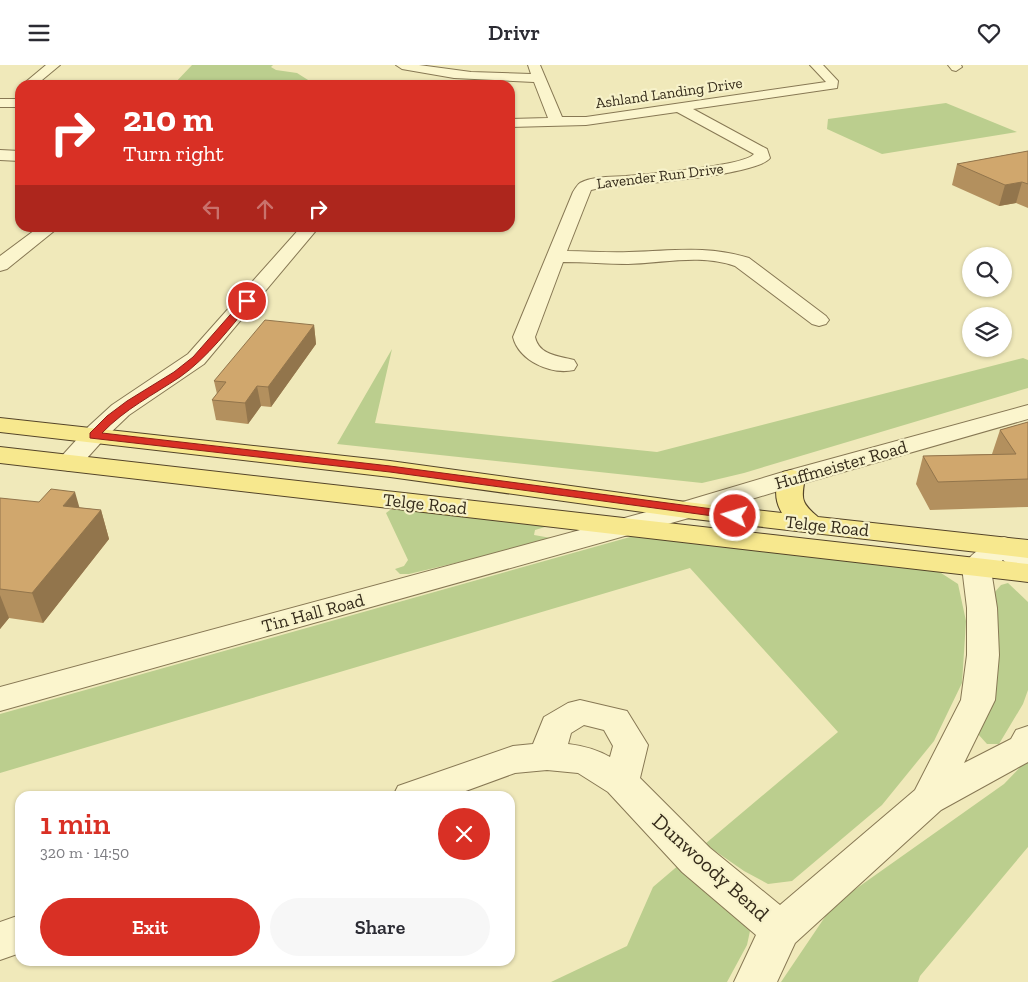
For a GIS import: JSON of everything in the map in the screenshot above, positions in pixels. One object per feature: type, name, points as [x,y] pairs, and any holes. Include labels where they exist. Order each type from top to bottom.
[{"type":"main road","name":"Telge Road","points":[[0,425],[390,469],[686,510],[1016,547]]},
{"type":"main road","name":"Telge Road","points":[[0,455],[1028,573]]},
{"type":"main road","points":[[792,478],[788,496],[791,507],[810,524]]},
{"type":"street","points":[[34,80],[54,65]]},
{"type":"street","points":[[402,65],[465,75],[500,78],[540,78]]},
{"type":"street","points":[[534,65],[557,123]]},
{"type":"street","name":"Ashland Landing Drive","points":[[515,123],[586,121],[832,85],[832,81],[816,65]]},
{"type":"street","points":[[3,103],[15,95]]},
{"type":"street","name":"Lavender Run Drive","points":[[566,365],[545,360],[531,353],[524,337],[581,192],[585,187],[598,183],[711,170],[760,161],[762,158],[762,153],[758,150],[680,108]]},
{"type":"street","points":[[0,155],[15,156]]},
{"type":"street","points":[[0,265],[43,232]]},
{"type":"street","points":[[69,463],[110,419],[130,403],[177,374],[196,359],[307,232]]},
{"type":"street","points":[[556,255],[628,258],[700,254],[728,256],[742,262],[819,320]]},
{"type":"street","name":"Huffmeister Road","points":[[625,526],[1028,412]]},
{"type":"street","name":"Tin Hall Road","points":[[0,699],[625,526]]},
{"type":"street","points":[[928,800],[978,700],[983,655],[982,608],[976,567],[1016,547],[1028,567]]},
{"type":"street","points":[[548,756],[556,726],[580,712],[615,719],[631,745],[621,782]]},
{"type":"street","points":[[755,982],[780,931],[878,843],[928,800],[1023,748],[1028,739]]},
{"type":"street","name":"Dunwoody Bend","points":[[425,791],[513,760],[548,756],[586,761],[621,782],[696,860],[780,931]]},
{"type":"street","points":[[0,941],[15,936]]},
{"type":"green space","points":[[192,65],[273,65],[271,67],[276,70],[297,73],[308,80],[178,80]]},
{"type":"green space","points":[[946,103],[1017,132],[882,154],[827,129],[828,119]]},
{"type":"green space","points":[[392,349],[375,423],[657,452],[1023,358],[1028,360],[1028,388],[744,473],[702,483],[337,444]]},
{"type":"green space","points":[[400,509],[538,525],[545,527],[535,530],[534,535],[551,538],[543,542],[409,574],[400,574],[395,569],[404,566],[408,560],[386,513],[390,510]]},
{"type":"green space","points":[[652,536],[938,571],[958,584],[966,621],[962,683],[934,741],[882,805],[792,881],[768,884],[744,871],[705,844],[838,732],[690,568],[0,773],[0,714],[630,537]]},
{"type":"green space","points":[[1008,583],[1028,602],[1028,690],[1023,704],[999,744],[987,744],[978,734],[991,699],[998,665],[997,612],[994,593],[1001,585]]},
{"type":"green space","points":[[1028,759],[1028,847],[920,976],[918,982],[781,982],[833,905],[1004,784]]},
{"type":"green space","points":[[680,864],[733,911],[750,931],[747,945],[727,982],[551,982],[627,946],[653,887]]},
{"type":"building","points":[[1028,151],[1028,184],[1022,182],[1005,185],[957,164]]},
{"type":"building","points":[[265,320],[314,325],[268,387],[257,386],[245,403],[212,400],[226,382],[214,381]]},
{"type":"building","points":[[1028,422],[1028,479],[938,482],[923,456],[1016,454],[1000,430]]},
{"type":"building","points":[[51,489],[75,492],[63,506],[101,510],[32,593],[0,589],[0,498],[39,502]]},
{"type":"route","points":[[247,301],[196,359],[177,374],[130,403],[94,435],[390,469],[735,516]]}]
